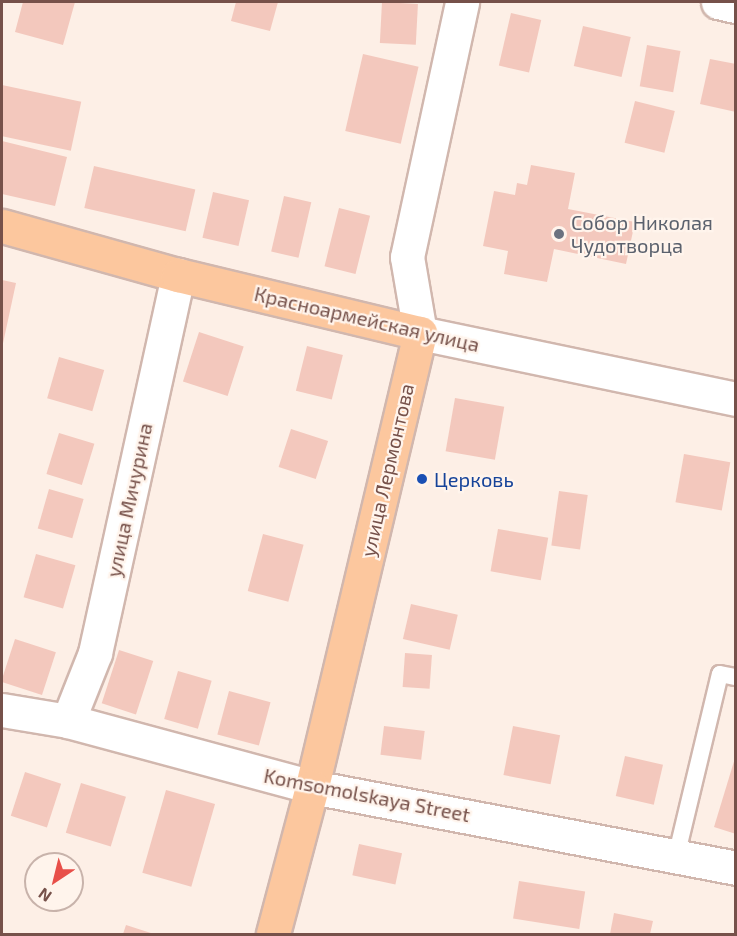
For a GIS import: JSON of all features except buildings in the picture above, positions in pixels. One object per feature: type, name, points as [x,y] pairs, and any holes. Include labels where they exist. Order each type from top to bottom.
[{"type":"main road","name":"Красноармейская улица","points":[[2,226],[178,275],[420,333]]},
{"type":"main road","name":"улица Лермонтова","points":[[273,934],[312,787],[420,333]]},
{"type":"street","name":"улица Лермонтова","points":[[420,333],[407,257],[462,2]]},
{"type":"street","points":[[718,2],[735,6]]},
{"type":"street","name":"улица Мичурина","points":[[68,721],[95,653],[178,275]]},
{"type":"street","name":"Красноармейская улица","points":[[420,333],[735,399]]},
{"type":"street","name":"Komsomolskaya Street","points":[[2,710],[68,721],[312,787],[735,868]]},
{"type":"lane","points":[[676,857],[720,674],[735,677]]},
{"type":"place","name":"Собор Николая Чудотворца","points":[[559,234]]},
{"type":"place","name":"Церковь","points":[[422,479]]}]
